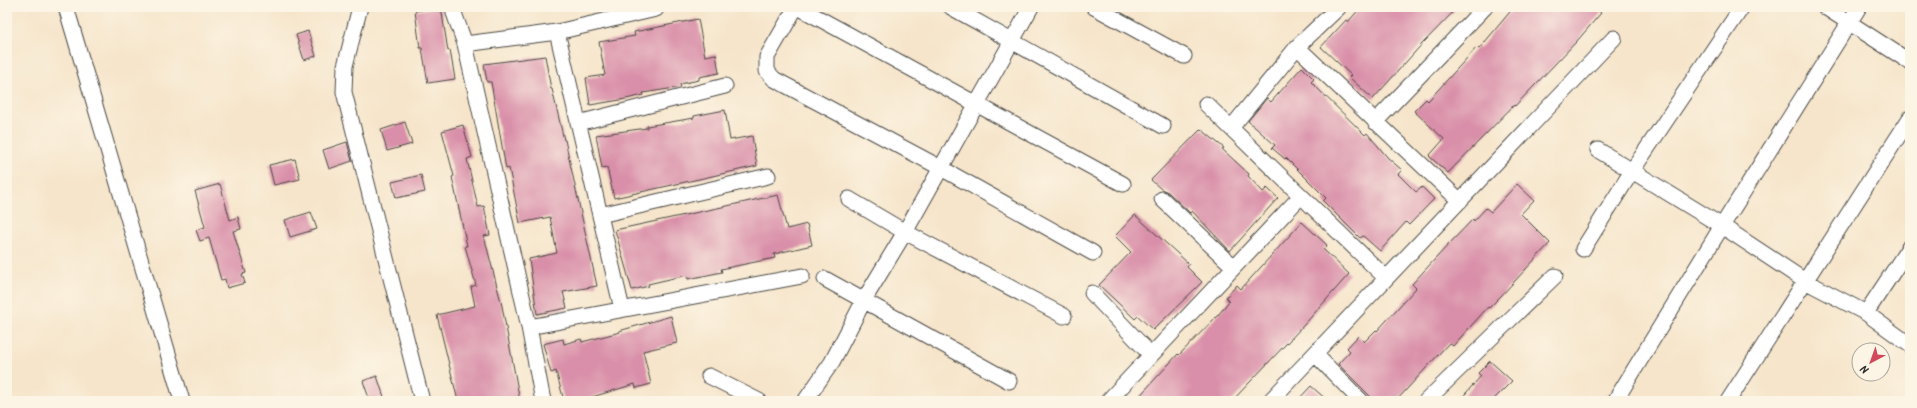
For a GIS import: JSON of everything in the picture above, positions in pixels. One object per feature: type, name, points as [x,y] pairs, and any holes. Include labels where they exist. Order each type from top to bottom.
[{"type":"street","points":[[66,7],[182,401]]},
{"type":"street","points":[[360,7],[345,66],[344,92],[422,401]]},
{"type":"street","points":[[1093,253],[941,168],[777,81],[770,75],[766,65],[767,57],[797,7],[1123,184]]},
{"type":"street","points":[[950,7],[1163,126]]},
{"type":"street","points":[[805,401],[832,362],[864,300],[905,232],[1031,7]]},
{"type":"street","points":[[1094,7],[1117,13],[1184,56]]},
{"type":"street","points":[[1231,128],[1298,47],[1339,7]]},
{"type":"street","points":[[1375,122],[1486,7]]},
{"type":"street","points":[[1583,249],[1632,171],[1742,7]]},
{"type":"street","points":[[1825,7],[1910,62]]},
{"type":"street","points":[[1615,401],[1859,7]]},
{"type":"street","points":[[465,44],[557,32],[656,9]]},
{"type":"street","points":[[454,13],[465,44],[529,328],[543,401]]},
{"type":"street","points":[[557,32],[622,309]]},
{"type":"street","points":[[1270,401],[1614,38]]},
{"type":"street","points":[[1298,47],[1375,122],[1460,201]]},
{"type":"street","points":[[578,123],[725,86]]},
{"type":"street","points":[[1206,104],[1386,278]]},
{"type":"street","points":[[1728,401],[1910,118]]},
{"type":"street","points":[[1598,150],[1722,226],[1805,281],[1866,313],[1910,345]]},
{"type":"street","points":[[600,215],[768,176]]},
{"type":"street","points":[[1108,401],[1301,196]]},
{"type":"street","points":[[849,199],[905,232],[1064,316]]},
{"type":"street","points":[[1162,199],[1234,267]]},
{"type":"street","points":[[1866,313],[1910,246]]},
{"type":"street","points":[[529,328],[622,309],[802,276]]},
{"type":"street","points":[[1426,401],[1554,276]]},
{"type":"street","points":[[825,279],[1009,382]]},
{"type":"street","points":[[1092,293],[1151,355]]},
{"type":"street","points":[[1315,354],[1361,401]]},
{"type":"street","points":[[709,376],[759,401]]},
{"type":"building","points":[[441,7],[448,51],[450,50],[455,79],[428,83],[422,48],[420,48],[415,11]]},
{"type":"building","points":[[1361,7],[1458,7],[1423,43],[1373,99],[1349,77],[1351,75],[1321,47],[1346,20],[1348,22]]},
{"type":"building","points":[[1514,7],[1594,7],[1601,13],[1577,41],[1515,106],[1514,105],[1448,173],[1429,156],[1444,139],[1414,111],[1426,99],[1428,101],[1477,47],[1479,49]]},
{"type":"building","points":[[698,19],[705,56],[716,54],[719,73],[699,77],[699,80],[680,84],[681,87],[643,93],[644,95],[590,105],[586,78],[605,75],[599,42],[635,36],[634,32]]},
{"type":"building","points":[[308,31],[316,56],[304,60],[296,35]]},
{"type":"building","points":[[545,56],[551,89],[565,140],[597,286],[563,292],[567,308],[537,314],[529,259],[557,253],[550,217],[520,223],[509,168],[506,169],[491,82],[487,82],[484,64]]},
{"type":"building","points":[[1302,67],[1314,79],[1311,82],[1365,135],[1367,133],[1388,158],[1402,170],[1398,174],[1416,192],[1422,187],[1434,199],[1409,225],[1406,222],[1380,251],[1363,236],[1360,238],[1323,201],[1326,198],[1286,158],[1285,159],[1272,148],[1275,145],[1248,121],[1267,98],[1271,102]]},
{"type":"building","points":[[725,110],[730,140],[752,136],[757,166],[614,198],[607,167],[602,168],[596,135],[647,128],[647,126],[694,118],[694,116]]},
{"type":"building","points":[[405,122],[412,144],[387,151],[381,130]]},
{"type":"building","points":[[463,125],[472,157],[467,159],[478,207],[484,206],[490,235],[484,236],[502,306],[520,401],[458,401],[437,315],[475,306],[471,287],[476,285],[465,246],[467,246],[452,177],[454,176],[442,131]]},
{"type":"building","points":[[1201,129],[1224,148],[1222,149],[1249,174],[1248,176],[1263,192],[1267,188],[1278,198],[1230,251],[1192,211],[1190,213],[1168,192],[1161,189],[1151,180]]},
{"type":"building","points":[[347,142],[352,161],[329,169],[323,150]]},
{"type":"building","points":[[295,159],[300,179],[274,185],[269,165]]},
{"type":"building","points":[[421,175],[425,192],[396,198],[392,182]]},
{"type":"building","points":[[220,184],[230,220],[238,217],[241,229],[233,231],[246,273],[242,274],[245,283],[227,288],[225,279],[221,280],[209,238],[200,241],[196,230],[205,227],[195,191]]},
{"type":"building","points":[[1517,184],[1534,200],[1521,214],[1550,243],[1501,296],[1489,308],[1488,307],[1453,346],[1449,343],[1396,401],[1375,401],[1338,364],[1350,351],[1347,348],[1358,336],[1364,342],[1376,330],[1377,331],[1416,288],[1412,284],[1449,244],[1486,208],[1491,212]]},
{"type":"building","points":[[778,195],[787,229],[807,224],[812,245],[774,254],[775,258],[721,269],[722,272],[688,279],[687,275],[648,284],[649,286],[632,290],[615,230]]},
{"type":"building","points":[[311,212],[317,229],[290,237],[285,220]]},
{"type":"building","points":[[1135,215],[1189,264],[1187,267],[1202,282],[1153,330],[1138,316],[1135,319],[1099,285],[1131,252],[1115,236]]},
{"type":"building","points":[[1302,222],[1327,245],[1323,249],[1349,274],[1304,325],[1232,401],[1135,401],[1178,354],[1179,355],[1219,314],[1229,301],[1226,297],[1237,285],[1241,289]]},
{"type":"building","points":[[671,316],[677,343],[643,351],[651,384],[636,388],[635,384],[579,401],[564,401],[556,371],[551,373],[543,344],[563,339],[564,344],[581,339],[582,342]]},
{"type":"building","points":[[1490,361],[1512,381],[1492,401],[1459,401],[1481,376],[1478,373]]},
{"type":"building","points":[[377,376],[384,397],[370,401],[363,381]]},
{"type":"building","points":[[1311,386],[1328,401],[1297,401]]}]
